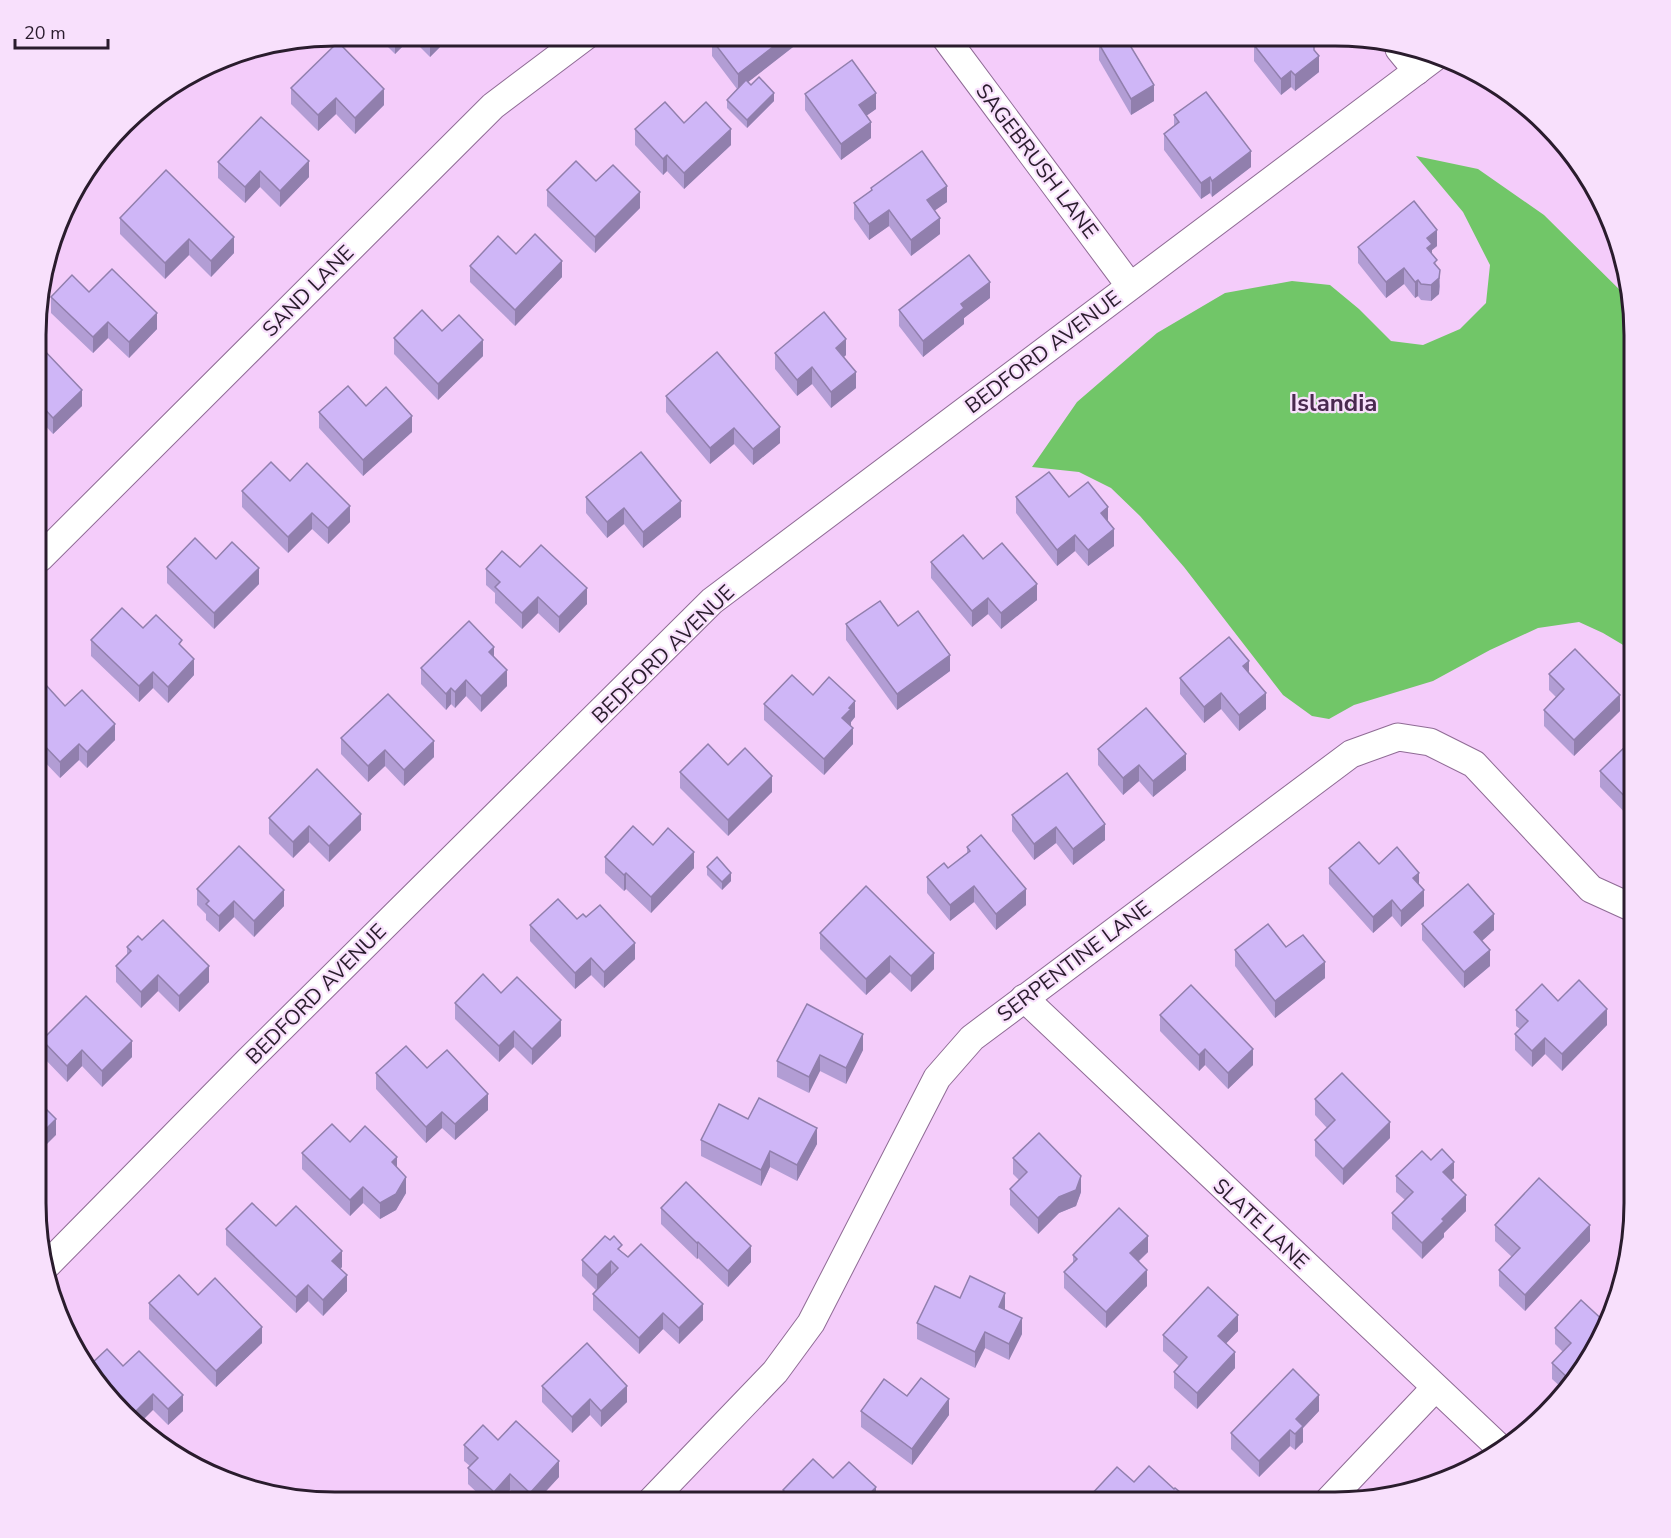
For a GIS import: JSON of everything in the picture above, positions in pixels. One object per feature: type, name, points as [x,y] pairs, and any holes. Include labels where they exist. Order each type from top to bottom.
[{"type":"street","name":"SAND LANE","points":[[46,552],[493,106],[573,46]]},
{"type":"street","name":"SAGEBRUSH LANE","points":[[951,46],[1130,286]]},
{"type":"street","name":"BEDFORD AVENUE","points":[[52,1260],[712,601],[1426,65]]},
{"type":"street","name":"SERPENTINE LANE","points":[[660,1492],[775,1372],[811,1323],[937,1078],[972,1038],[1351,754],[1398,737],[1430,742],[1474,764],[1591,889],[1624,904]]},
{"type":"street","name":"SLATE LANE","points":[[1023,998],[1495,1444]]},
{"type":"street","points":[[1337,1492],[1436,1388]]},
{"type":"green space","points":[[1416,156],[1478,169],[1544,215],[1621,291],[1624,317],[1624,645],[1579,622],[1538,628],[1490,650],[1433,681],[1354,705],[1329,719],[1312,716],[1283,695],[1184,567],[1140,516],[1111,488],[1079,472],[1032,467],[1077,402],[1157,333],[1225,293],[1292,281],[1330,285],[1359,309],[1391,341],[1423,345],[1460,329],[1486,303],[1490,265],[1463,212]]},
{"type":"building","points":[[334,46],[342,46],[384,89],[355,118],[336,98],[318,115],[291,88]]},
{"type":"building","points":[[717,46],[774,46],[738,74]]},
{"type":"building","points":[[1100,46],[1130,46],[1154,85],[1131,99]]},
{"type":"building","points":[[1255,46],[1314,46],[1319,56],[1295,75],[1291,71],[1281,79]]},
{"type":"building","points":[[852,60],[876,93],[859,105],[871,122],[841,144],[805,94]]},
{"type":"building","points":[[759,77],[774,93],[747,120],[727,100],[746,80],[751,85]]},
{"type":"building","points":[[1206,92],[1251,151],[1212,181],[1210,177],[1201,183],[1164,134],[1179,122],[1174,115]]},
{"type":"building","points":[[665,102],[684,123],[706,102],[731,129],[684,173],[667,155],[663,159],[635,129]]},
{"type":"building","points":[[261,117],[309,161],[280,191],[260,171],[245,187],[218,162]]},
{"type":"building","points":[[922,151],[947,186],[927,200],[940,218],[911,240],[889,210],[869,224],[854,203]]},
{"type":"building","points":[[576,161],[596,181],[613,165],[640,192],[595,237],[547,190]]},
{"type":"building","points":[[166,170],[234,237],[211,261],[189,239],[165,263],[120,218]]},
{"type":"building","points":[[1414,201],[1437,230],[1427,238],[1432,244],[1427,248],[1437,260],[1434,263],[1440,270],[1439,278],[1431,285],[1421,284],[1418,280],[1415,282],[1404,268],[1386,282],[1358,247]]},
{"type":"building","points":[[535,234],[562,261],[515,310],[470,266],[498,236],[516,254]]},
{"type":"building","points":[[969,255],[990,282],[961,304],[964,308],[923,341],[899,310]]},
{"type":"building","points":[[112,269],[157,313],[129,342],[108,322],[93,337],[51,297],[72,275],[89,292]]},
{"type":"building","points":[[422,310],[442,331],[459,315],[483,340],[438,384],[394,338]]},
{"type":"building","points":[[824,312],[846,339],[836,348],[856,372],[831,392],[812,367],[797,380],[775,353]]},
{"type":"building","points":[[46,352],[82,390],[53,418],[46,410]]},
{"type":"building","points":[[717,352],[780,427],[753,449],[734,428],[710,448],[666,396]]},
{"type":"building","points":[[348,386],[366,406],[386,387],[412,416],[363,460],[319,412]]},
{"type":"building","points":[[641,452],[681,501],[643,532],[624,508],[607,522],[586,497]]},
{"type":"building","points":[[271,462],[290,481],[307,463],[350,506],[328,528],[312,513],[288,537],[242,491]]},
{"type":"building","points":[[1049,472],[1069,497],[1088,482],[1108,507],[1101,513],[1114,529],[1088,550],[1075,535],[1057,550],[1016,497]]},
{"type":"building","points":[[963,535],[983,559],[1002,543],[1037,584],[1001,613],[988,598],[972,611],[931,562]]},
{"type":"building","points":[[195,538],[216,559],[232,542],[259,568],[214,613],[167,567]]},
{"type":"building","points":[[541,545],[587,588],[559,617],[538,597],[522,613],[495,587],[500,582],[486,569],[502,551],[520,567]]},
{"type":"building","points":[[880,601],[898,626],[918,611],[950,655],[897,694],[846,624]]},
{"type":"building","points":[[122,608],[143,628],[156,615],[182,640],[179,644],[194,659],[168,687],[153,672],[139,686],[91,640]]},
{"type":"building","points":[[469,621],[494,647],[489,652],[507,670],[481,696],[466,680],[455,692],[451,688],[446,694],[421,668]]},
{"type":"building","points":[[1229,637],[1249,661],[1243,666],[1266,693],[1239,715],[1221,693],[1204,707],[1180,678]]},
{"type":"building","points":[[1575,649],[1620,695],[1574,740],[1544,710],[1564,689],[1549,674]]},
{"type":"building","points":[[792,675],[813,695],[829,677],[855,701],[842,718],[853,728],[824,759],[764,704]]},
{"type":"building","points":[[46,685],[65,706],[82,690],[115,724],[87,752],[79,744],[60,762],[46,747]]},
{"type":"building","points":[[388,694],[434,741],[404,770],[385,750],[368,766],[341,738]]},
{"type":"building","points":[[1146,708],[1186,754],[1153,781],[1139,765],[1123,778],[1098,749]]},
{"type":"building","points":[[708,744],[728,765],[745,748],[772,776],[728,820],[680,772]]},
{"type":"building","points":[[1624,748],[1624,796],[1600,771]]},
{"type":"building","points":[[317,769],[361,814],[329,846],[309,826],[293,842],[269,818]]},
{"type":"building","points":[[1067,773],[1105,824],[1073,849],[1056,827],[1034,844],[1012,815]]},
{"type":"building","points":[[633,826],[653,845],[668,828],[694,852],[651,897],[605,857]]},
{"type":"building","points":[[981,835],[1026,889],[996,914],[974,886],[950,905],[927,877],[944,863],[948,868],[970,851],[967,847]]},
{"type":"building","points":[[1359,842],[1379,864],[1397,847],[1419,873],[1413,878],[1424,890],[1401,911],[1392,900],[1373,917],[1329,868]]},
{"type":"building","points":[[239,846],[284,890],[254,921],[234,901],[219,916],[206,904],[209,901],[197,889]]},
{"type":"building","points":[[717,857],[731,873],[722,882],[707,867]]},
{"type":"building","points":[[1468,884],[1494,914],[1474,932],[1490,950],[1464,972],[1422,924]]},
{"type":"building","points":[[866,886],[934,953],[911,976],[890,956],[866,979],[820,933]]},
{"type":"building","points":[[558,899],[577,919],[583,914],[586,917],[600,905],[635,943],[604,972],[591,958],[575,973],[530,925]]},
{"type":"building","points":[[163,920],[209,966],[179,996],[158,975],[141,992],[116,966],[131,951],[127,947],[138,936],[142,940]]},
{"type":"building","points":[[1268,924],[1286,947],[1303,935],[1325,962],[1275,1001],[1235,950]]},
{"type":"building","points":[[483,974],[501,993],[517,977],[561,1020],[532,1049],[514,1031],[499,1046],[455,1003]]},
{"type":"building","points":[[1579,980],[1607,1009],[1562,1054],[1545,1038],[1532,1051],[1515,1034],[1528,1021],[1516,1010],[1542,984],[1558,1001]]},
{"type":"building","points":[[1191,985],[1253,1049],[1228,1073],[1205,1049],[1199,1055],[1160,1015]]},
{"type":"building","points":[[86,996],[132,1041],[102,1071],[82,1050],[67,1066],[46,1044],[46,1036]]},
{"type":"building","points":[[807,1004],[863,1034],[846,1068],[820,1055],[809,1077],[777,1061]]},
{"type":"building","points":[[406,1046],[427,1068],[447,1050],[488,1094],[455,1124],[442,1112],[426,1127],[376,1073]]},
{"type":"building","points":[[1342,1073],[1390,1122],[1343,1169],[1315,1140],[1335,1120],[1315,1099]]},
{"type":"building","points":[[759,1098],[817,1128],[797,1165],[770,1151],[761,1170],[701,1140],[719,1104],[748,1119]]},
{"type":"building","points":[[46,1109],[56,1119],[46,1129]]},
{"type":"building","points":[[332,1124],[350,1142],[365,1126],[397,1157],[392,1162],[406,1177],[396,1194],[380,1203],[363,1187],[350,1200],[302,1153]]},
{"type":"building","points":[[1039,1133],[1081,1176],[1076,1190],[1059,1197],[1038,1218],[1010,1189],[1027,1172],[1013,1158]]},
{"type":"building","points":[[1442,1149],[1454,1162],[1443,1172],[1466,1195],[1422,1243],[1392,1213],[1413,1192],[1396,1176],[1422,1151],[1431,1160]]},
{"type":"building","points":[[1539,1178],[1590,1225],[1525,1295],[1499,1270],[1520,1248],[1495,1225]]},
{"type":"building","points":[[686,1182],[751,1246],[728,1271],[661,1208]]},
{"type":"building","points":[[252,1203],[276,1226],[296,1206],[342,1251],[332,1261],[347,1275],[323,1300],[308,1285],[296,1297],[226,1229]]},
{"type":"building","points":[[1119,1208],[1148,1236],[1130,1253],[1147,1270],[1106,1312],[1064,1272],[1077,1259],[1073,1255]]},
{"type":"building","points":[[605,1236],[610,1240],[614,1236],[622,1245],[618,1249],[628,1257],[641,1244],[703,1304],[679,1328],[663,1313],[639,1338],[593,1294],[618,1268],[611,1261],[597,1275],[582,1260]]},
{"type":"building","points":[[179,1275],[198,1295],[215,1278],[262,1327],[216,1371],[149,1303]]},
{"type":"building","points":[[970,1276],[1005,1293],[999,1307],[1022,1318],[1009,1344],[985,1332],[975,1352],[917,1323],[935,1286],[960,1298]]},
{"type":"building","points":[[1208,1287],[1238,1315],[1218,1336],[1235,1352],[1197,1393],[1174,1372],[1187,1357],[1163,1335]]},
{"type":"building","points":[[1581,1300],[1601,1318],[1586,1347],[1566,1376],[1552,1363],[1571,1343],[1555,1328]]},
{"type":"building","points":[[587,1343],[627,1386],[601,1411],[590,1399],[572,1417],[542,1386]]},
{"type":"building","points":[[107,1349],[123,1366],[139,1351],[183,1395],[168,1409],[153,1394],[136,1411],[118,1393],[94,1361]]},
{"type":"building","points":[[1293,1369],[1319,1395],[1296,1419],[1303,1426],[1295,1434],[1290,1430],[1259,1461],[1231,1433]]},
{"type":"building","points":[[921,1378],[949,1399],[912,1449],[861,1411],[884,1379],[907,1396]]},
{"type":"building","points":[[516,1421],[559,1461],[531,1492],[510,1474],[494,1492],[468,1468],[478,1458],[464,1445],[483,1425],[498,1440]]},
{"type":"building","points":[[813,1459],[833,1478],[849,1462],[876,1487],[871,1492],[785,1492],[783,1490]]},
{"type":"building","points":[[1149,1466],[1180,1492],[1094,1492],[1117,1467],[1134,1482]]},
{"type":"district","name":"Islandia","points":[[1334,403]]}]
